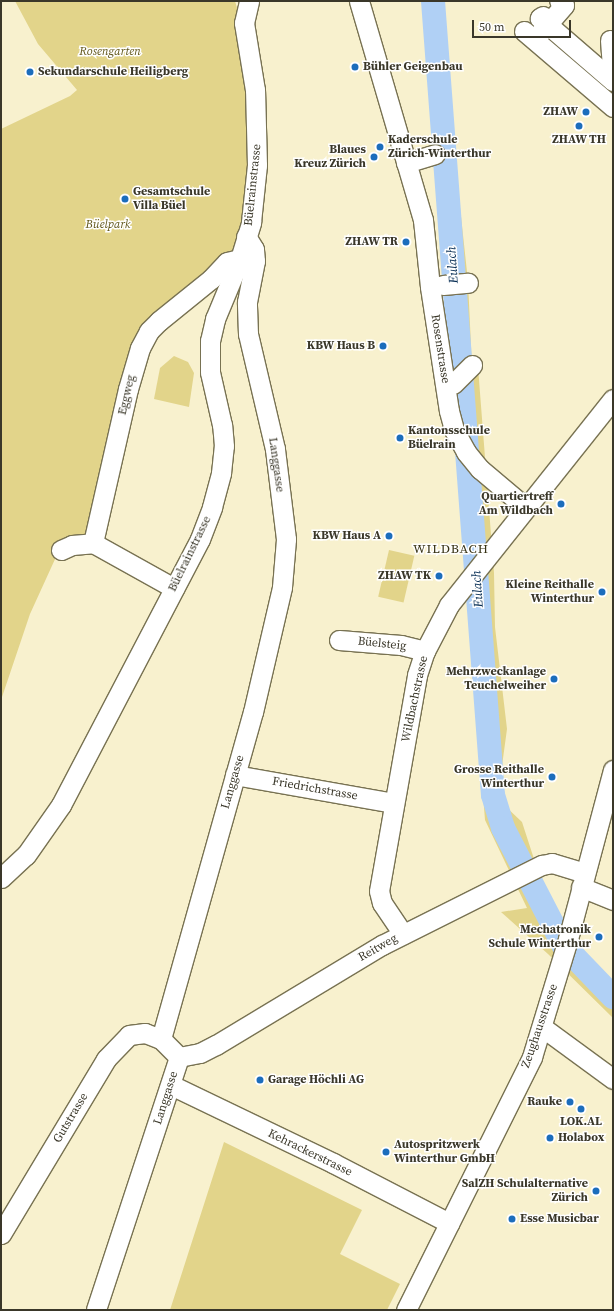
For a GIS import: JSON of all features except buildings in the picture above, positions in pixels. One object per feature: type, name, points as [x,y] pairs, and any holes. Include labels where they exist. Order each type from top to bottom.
[{"type":"street","name":"Büelrainstrasse","points":[[1,878],[26,855],[61,805],[207,523],[221,473],[222,425],[210,372],[210,341],[215,319],[240,259],[251,222],[258,140],[255,90],[244,29],[249,1]]},
{"type":"street","name":"Rosenstrasse","points":[[359,1],[423,220],[449,411],[455,434],[480,469],[525,507]]},
{"type":"street","points":[[559,1],[564,5],[545,20],[529,39],[606,102],[613,80],[610,40]]},
{"type":"street","points":[[545,20],[613,80]]},
{"type":"street","points":[[406,163],[435,154]]},
{"type":"street","name":"Langgasse","points":[[96,1310],[179,1057],[161,1039],[235,775],[282,587],[286,539],[275,449],[248,334],[247,302],[255,261],[254,249],[246,236]]},
{"type":"street","name":"Eggweg","points":[[93,543],[128,389],[140,348],[149,331],[159,321],[211,279],[227,262],[240,259]]},
{"type":"street","points":[[443,285],[468,283]]},
{"type":"street","points":[[453,384],[472,365]]},
{"type":"street","name":"Wildbachstrasse","points":[[403,934],[382,904],[379,891],[417,676],[425,651],[434,629],[466,584],[525,507],[613,399]]},
{"type":"street","points":[[61,550],[72,544],[93,543],[174,588]]},
{"type":"street","name":"Büelsteig","points":[[339,640],[401,645],[425,651]]},
{"type":"street","name":"Zeughausstrasse","points":[[406,1310],[532,1057],[565,947],[613,770]]},
{"type":"street","name":"Friedrichstrasse","points":[[235,775],[394,803]]},
{"type":"street","name":"Reitweg","points":[[179,1057],[200,1054],[403,934],[533,870],[552,863],[583,880],[613,900]]},
{"type":"street","points":[[542,1027],[613,1079]]},
{"type":"street","name":"Gutstrasse","points":[[1,1234],[106,1059],[129,1035],[145,1033],[161,1039]]},
{"type":"street","name":"Kehrackerstrasse","points":[[171,1085],[333,1163],[449,1223]]},
{"type":"green space","name":"Büelpark","points":[[15,1],[235,1],[245,36],[255,90],[240,259],[149,331],[93,543],[56,557],[30,614],[1,700],[1,129],[70,96],[77,90],[38,44]]},
{"type":"green space","points":[[429,1],[439,1],[450,143],[453,143],[468,281],[472,368],[478,367],[494,573],[495,627],[507,729],[499,788],[504,805],[522,822],[534,859],[533,870],[568,939],[613,984],[613,1018],[548,954],[501,912],[527,908],[485,820],[442,276],[424,7],[429,6]]},
{"type":"green space","points":[[174,356],[188,362],[194,373],[189,407],[154,399],[160,368]]},
{"type":"green space","points":[[389,550],[414,556],[404,603],[378,597]]},
{"type":"green space","points":[[224,1142],[362,1210],[340,1254],[400,1284],[387,1310],[170,1310]]},
{"type":"waterway","name":"Eulach","points":[[433,1],[493,795],[503,828],[564,946],[613,997]]},
{"type":"place","name":"Bühler Geigenbau","points":[[355,67]]},
{"type":"place","name":"Sekundarschule Heiligberg","points":[[30,72]]},
{"type":"place","name":"ZHAW","points":[[586,112]]},
{"type":"place","name":"ZHAW TH","points":[[579,126]]},
{"type":"place","name":"Kaderschule Zürich-Winterthur","points":[[380,147]]},
{"type":"place","name":"Blaues Kreuz Zürich","points":[[374,157]]},
{"type":"place","name":"Gesamtschule Villa Büel","points":[[125,199]]},
{"type":"place","name":"ZHAW TR","points":[[406,242]]},
{"type":"place","name":"KBW Haus B","points":[[383,346]]},
{"type":"place","name":"Kantonsschule Büelrain","points":[[400,438]]},
{"type":"place","name":"Quartiertreff Am Wildbach","points":[[561,504]]},
{"type":"place","name":"KBW Haus A","points":[[389,536]]},
{"type":"place","name":"ZHAW TK","points":[[439,576]]},
{"type":"place","name":"Kleine Reithalle Winterthur","points":[[602,592]]},
{"type":"place","name":"Mehrzweckanlage Teuchelweiher","points":[[554,679]]},
{"type":"place","name":"Grosse Reithalle Winterthur","points":[[552,777]]},
{"type":"place","name":"Mechatronik Schule Winterthur","points":[[599,937]]},
{"type":"place","name":"Garage Höchli AG","points":[[260,1080]]},
{"type":"place","name":"Rauke","points":[[570,1102]]},
{"type":"place","name":"LOK.AL","points":[[581,1109]]},
{"type":"place","name":"Holabox","points":[[550,1138]]},
{"type":"place","name":"Autospritzwerk Winterthur GmbH","points":[[386,1152]]},
{"type":"place","name":"SalZH Schulalternative Zürich","points":[[596,1191]]},
{"type":"place","name":"Esse Musicbar","points":[[512,1219]]},
{"type":"district","name":"WILDBACH","points":[[451,549]]},
{"type":"park label","name":"Rosengarten","points":[[110,52]]}]
